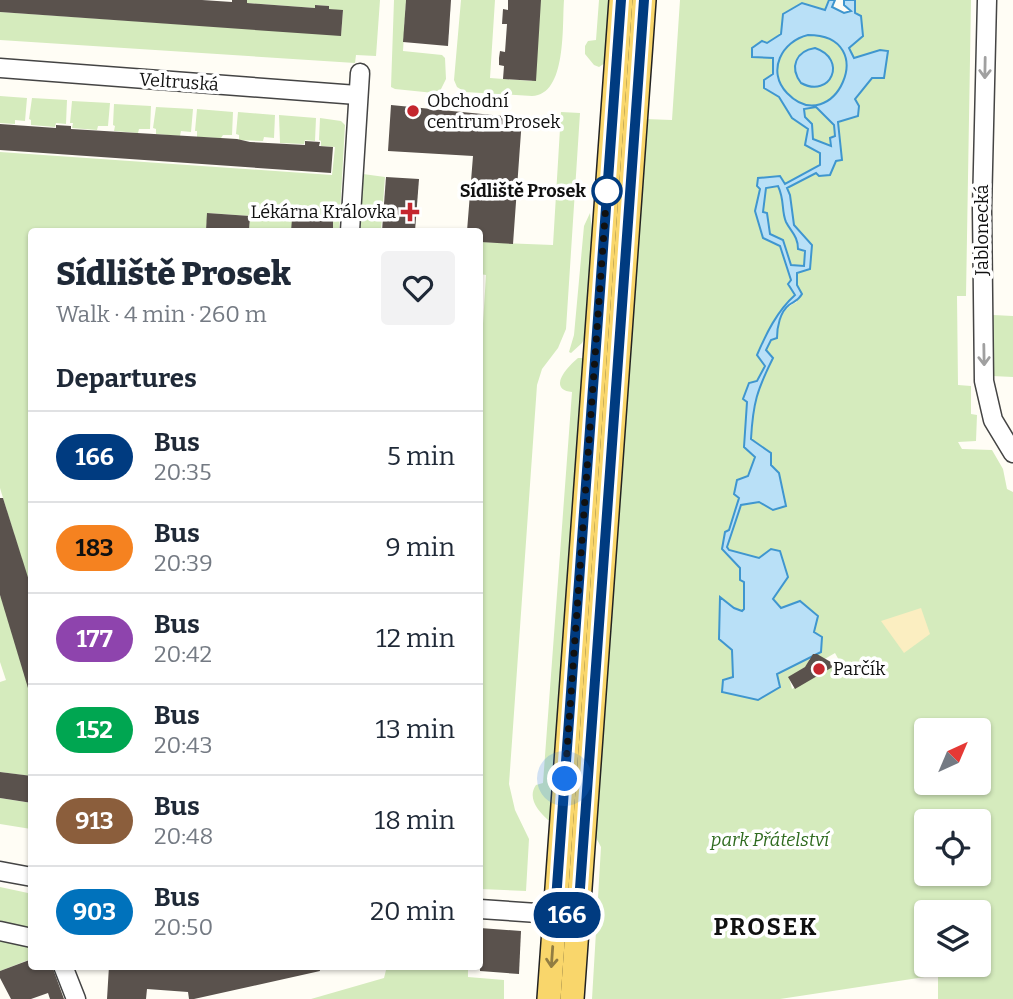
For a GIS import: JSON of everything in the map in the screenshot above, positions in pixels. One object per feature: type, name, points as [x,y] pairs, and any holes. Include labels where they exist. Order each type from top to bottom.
[{"type":"main road","points":[[572,999],[566,915],[621,0]]},
{"type":"main road","points":[[549,999],[566,915],[644,0]]},
{"type":"street","name":"Jablonecká","points":[[987,0],[982,197],[984,381],[993,420],[1013,453]]},
{"type":"street","name":"Veltruská","points":[[0,68],[357,95]]},
{"type":"street","points":[[350,228],[360,73]]},
{"type":"street","points":[[0,871],[28,876]]},
{"type":"street","points":[[483,909],[566,915]]},
{"type":"street","points":[[0,931],[28,937]]},
{"type":"street","points":[[64,970],[76,999]]},
{"type":"green space","points":[[243,0],[380,0],[376,56],[356,55],[355,63],[0,40],[0,12],[341,35],[343,11],[329,9],[329,6],[315,5],[315,8],[247,3]]},
{"type":"green space","points":[[394,0],[406,0],[403,51],[442,55],[445,58],[446,79],[440,91],[434,93],[391,87]]},
{"type":"green space","points":[[461,0],[495,0],[490,78],[532,81],[538,0],[564,0],[557,72],[543,93],[532,96],[465,92],[457,87],[454,80]]},
{"type":"green space","points":[[599,0],[612,0],[608,61],[599,67],[585,54],[585,46],[588,41],[596,40]]},
{"type":"green space","name":"park Přátelství","points":[[680,0],[829,0],[825,10],[802,3],[783,14],[782,34],[767,43],[777,92],[789,112],[808,129],[805,145],[820,153],[820,165],[785,185],[760,189],[758,206],[763,238],[780,246],[796,295],[780,311],[761,346],[765,366],[747,402],[744,447],[755,457],[722,549],[740,568],[740,580],[744,582],[742,611],[721,598],[719,639],[732,650],[733,677],[777,674],[809,658],[809,665],[789,677],[792,689],[840,662],[835,653],[823,660],[817,654],[814,655],[820,652],[822,637],[814,633],[818,616],[800,601],[781,608],[773,598],[771,549],[759,558],[729,550],[727,547],[739,508],[741,505],[759,502],[771,465],[771,453],[751,439],[755,406],[773,358],[766,350],[771,339],[777,338],[779,321],[784,312],[797,302],[797,273],[810,268],[812,245],[794,225],[790,195],[786,187],[816,173],[830,175],[836,160],[842,160],[838,122],[872,78],[883,78],[880,50],[854,58],[848,48],[855,0],[971,0],[966,296],[957,296],[958,385],[971,386],[971,414],[977,415],[976,441],[958,442],[962,449],[992,450],[1003,469],[1007,489],[1013,492],[1013,999],[938,999],[938,977],[991,977],[991,900],[914,900],[914,977],[925,977],[780,999],[592,999],[601,847],[593,832],[645,119],[672,120]]},
{"type":"green space","points":[[808,35],[831,39],[843,51],[846,66],[843,82],[834,96],[820,104],[804,104],[787,93],[778,76],[784,50],[799,38]],"holes":[[[823,51],[833,72],[808,87],[796,77],[795,60]]]},
{"type":"green space","points":[[0,96],[27,98],[25,121],[15,120],[15,124],[0,123]]},
{"type":"green space","points":[[32,98],[67,100],[66,124],[56,123],[55,127],[31,125],[29,119]]},
{"type":"green space","points":[[72,101],[110,103],[108,126],[98,126],[97,130],[72,128]]},
{"type":"green space","points":[[114,104],[151,106],[150,129],[139,129],[138,133],[114,131]]},
{"type":"green space","points":[[156,107],[193,109],[191,132],[181,131],[180,136],[156,134],[156,129],[153,128]]},
{"type":"green space","points":[[816,107],[834,125],[835,136],[831,147],[813,139],[812,124],[805,117],[803,108]]},
{"type":"green space","points":[[197,109],[233,112],[232,135],[223,135],[221,138],[197,137]]},
{"type":"green space","points":[[238,112],[275,115],[274,138],[264,137],[263,141],[239,140],[239,135],[236,134]]},
{"type":"green space","points":[[561,112],[580,113],[566,329],[558,348],[542,369],[537,385],[509,784],[515,810],[529,839],[526,891],[483,889],[483,324],[486,275],[483,274],[483,242],[553,245]]},
{"type":"green space","points":[[279,115],[316,118],[315,141],[305,140],[304,144],[280,143]]},
{"type":"green space","points":[[320,118],[341,121],[345,125],[339,228],[322,228],[323,221],[293,219],[292,228],[249,228],[250,216],[208,213],[206,228],[28,228],[28,580],[0,488],[0,152],[332,175],[335,147],[321,146]]},
{"type":"green space","points":[[363,174],[385,177],[381,228],[360,228]]},
{"type":"green space","points":[[778,186],[786,220],[803,250],[805,267],[791,265],[783,241],[770,234],[767,213],[763,212],[766,188]]},
{"type":"green space","points":[[590,213],[594,248],[588,331],[582,343],[571,353],[584,226]]},
{"type":"green space","points":[[993,315],[1013,316],[1013,377],[992,376]]},
{"type":"green space","points":[[578,358],[587,360],[551,821],[537,808],[533,795],[536,785],[543,783],[572,392],[561,387],[560,382]]},
{"type":"green space","points":[[0,595],[28,665],[28,776],[0,772],[0,682],[6,680],[0,662]]},
{"type":"green space","points":[[0,798],[28,803],[28,829],[0,824]]},
{"type":"green space","points":[[0,887],[28,893],[28,933],[0,927]]},
{"type":"green space","points":[[0,936],[28,942],[28,960],[0,971]]},
{"type":"green space","points":[[386,970],[468,970],[468,977],[504,980],[504,999],[311,999],[384,978]]},
{"type":"sand","points":[[921,608],[930,634],[904,653],[881,621]]},
{"type":"water","points":[[829,0],[835,0],[832,7],[844,13],[851,11],[844,5],[844,0],[855,0],[855,13],[861,16],[863,36],[849,48],[854,58],[880,50],[888,51],[884,78],[872,78],[855,99],[859,106],[858,116],[838,122],[842,160],[836,161],[830,175],[819,176],[816,173],[787,188],[794,225],[812,245],[810,269],[797,273],[797,285],[802,294],[783,312],[777,338],[771,340],[766,350],[773,358],[757,397],[751,439],[771,453],[771,465],[779,473],[786,506],[773,510],[759,502],[741,505],[727,547],[729,550],[759,558],[771,549],[780,551],[788,577],[773,599],[781,608],[800,601],[818,616],[814,632],[822,637],[821,652],[777,674],[780,687],[758,700],[722,692],[723,680],[733,677],[732,650],[719,639],[720,597],[734,608],[742,611],[744,609],[744,582],[740,580],[740,568],[722,549],[725,532],[729,530],[739,498],[734,494],[737,480],[748,476],[755,457],[744,447],[747,402],[743,399],[749,383],[757,381],[765,366],[757,355],[764,339],[777,315],[795,295],[788,284],[791,280],[780,246],[763,238],[755,211],[760,189],[757,186],[758,178],[780,176],[785,184],[820,165],[820,153],[805,145],[808,129],[792,118],[779,97],[764,88],[764,80],[773,74],[773,58],[752,57],[752,48],[781,34],[783,14],[802,3],[825,10]],"holes":[[[808,35],[831,39],[843,51],[846,66],[843,82],[834,96],[820,104],[804,104],[787,93],[778,76],[784,50],[799,38]],[[816,107],[834,125],[835,136],[830,138],[831,146],[813,139],[812,124],[805,117],[804,109]],[[778,186],[786,222],[796,237],[798,249],[805,251],[804,266],[791,265],[783,240],[770,234],[767,213],[763,212],[766,188]]]},
{"type":"water","points":[[815,48],[825,53],[833,68],[832,76],[827,82],[812,87],[801,83],[795,66],[803,52]]},
{"type":"building","points":[[0,0],[247,0],[247,3],[315,8],[315,5],[329,6],[329,9],[343,10],[341,36],[0,12]]},
{"type":"building","points":[[406,0],[451,0],[448,46],[403,42]]},
{"type":"building","points":[[508,0],[541,0],[536,81],[503,79],[504,66],[499,65],[499,58],[500,51],[505,52],[507,24],[502,24],[503,9],[508,10]]},
{"type":"building","points":[[391,105],[522,118],[513,244],[483,242],[483,228],[467,228],[473,156],[388,151]]},
{"type":"building","points":[[0,124],[56,128],[56,125],[71,126],[71,129],[250,142],[305,145],[305,141],[320,142],[319,146],[333,147],[331,173],[0,150]]},
{"type":"building","points":[[386,177],[419,179],[415,228],[382,228]]},
{"type":"building","points":[[207,213],[250,216],[249,228],[206,228]]},
{"type":"building","points":[[292,219],[333,221],[333,228],[291,228]]},
{"type":"building","points":[[0,498],[3,498],[28,577],[28,688],[0,595]]},
{"type":"building","points":[[813,654],[836,665],[795,689],[788,677],[805,667]]},
{"type":"building","points":[[0,772],[28,776],[28,802],[0,798]]},
{"type":"building","points":[[483,928],[521,931],[519,974],[480,971],[483,970]]},
{"type":"building","points":[[28,960],[28,970],[53,970],[64,999],[50,999],[48,993],[31,999],[11,999],[0,978],[0,971]]},
{"type":"building","points":[[109,970],[320,971],[194,999],[189,999],[188,992],[147,989],[146,999],[107,999]]},
{"type":"bus line","name":"166","points":[[621,0],[555,914],[578,916],[644,0]]},
{"type":"place","name":"Obchodní centrum Prosek","points":[[413,111]]},
{"type":"place","name":"Sídliště Prosek","points":[[607,191]]},
{"type":"place","name":"Lékárna Královka","points":[[410,212]]},
{"type":"place","name":"Parčík","points":[[819,669]]},
{"type":"district","name":"PROSEK","points":[[766,927]]},
{"type":"route","points":[[565,779],[607,191]]}]
